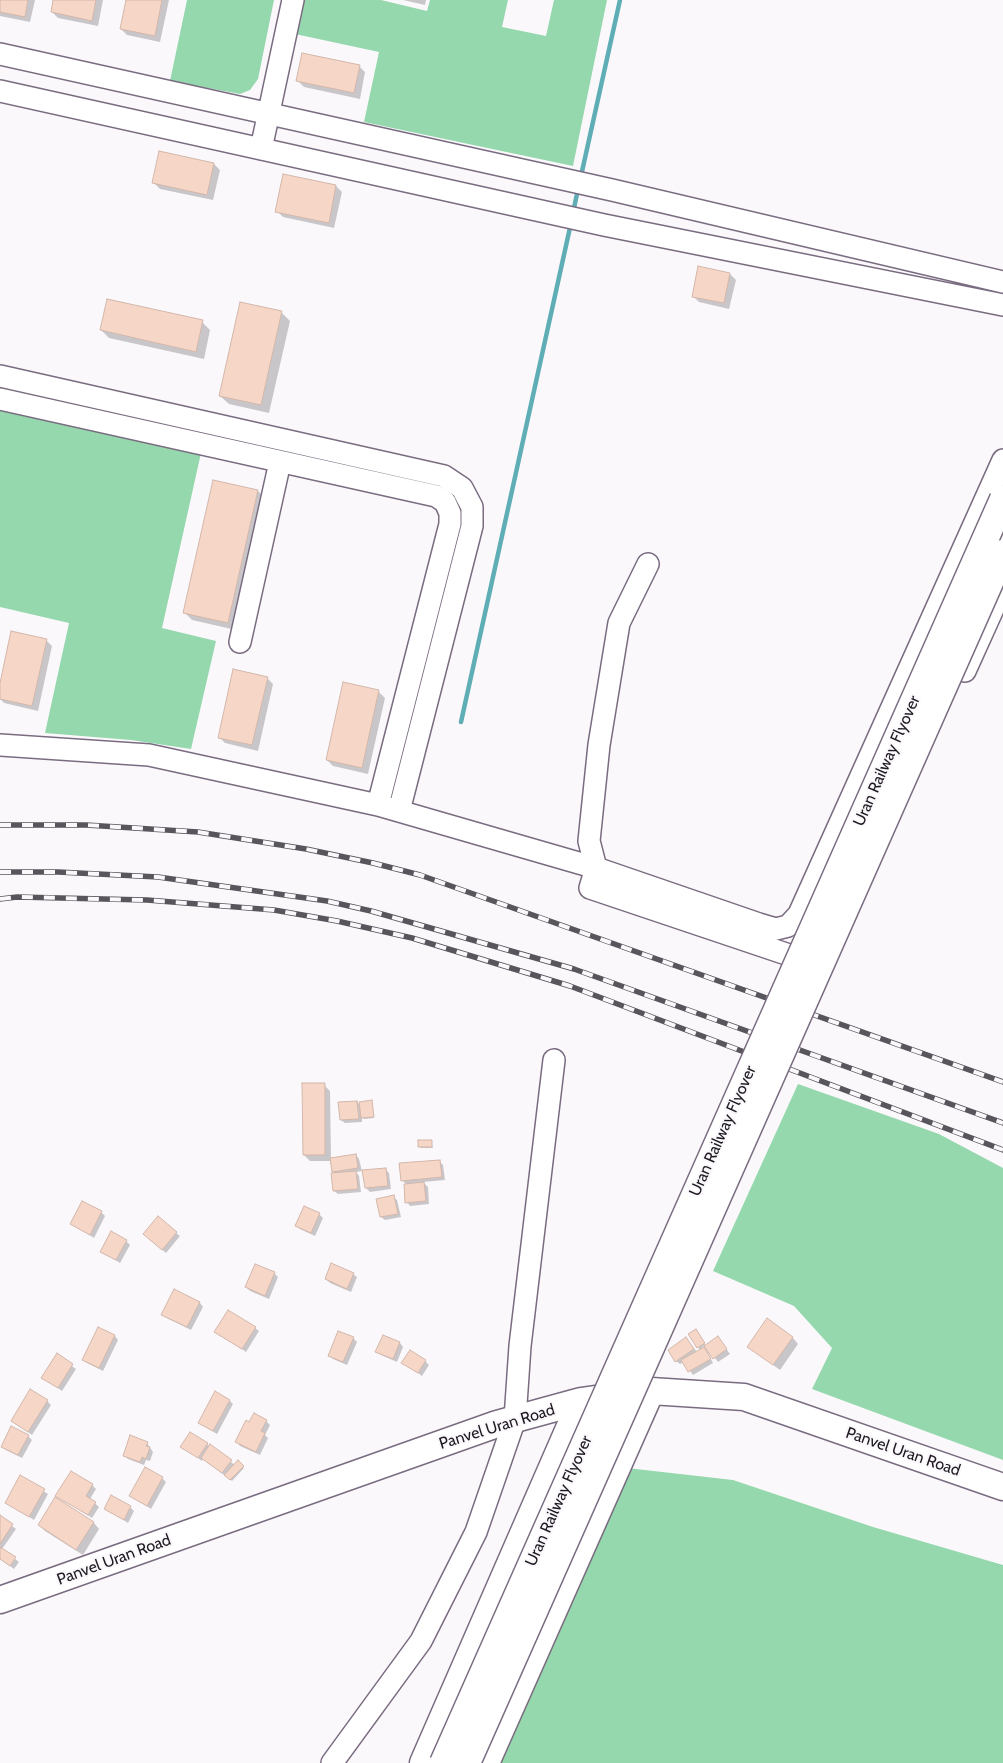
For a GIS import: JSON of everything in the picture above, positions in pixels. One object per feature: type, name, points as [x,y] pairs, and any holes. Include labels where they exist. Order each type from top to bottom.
[{"type":"main road","name":"Uran Railway Flyover","points":[[443,1763],[1003,499]]},
{"type":"main road","name":"Uran Railway Flyover","points":[[467,1763],[1003,553]]},
{"type":"main road","name":"Panvel Uran Road","points":[[0,1600],[488,1427],[581,1401],[651,1391],[744,1397],[1003,1487]]},
{"type":"main road","points":[[486,1763],[651,1391]]},
{"type":"main road","points":[[423,1763],[581,1401]]},
{"type":"street","points":[[260,149],[293,0]]},
{"type":"street","points":[[0,54],[580,183],[1003,282]]},
{"type":"street","points":[[0,91],[572,218],[1003,305]]},
{"type":"street","points":[[0,376],[444,476],[462,488],[472,507],[472,526],[399,811]]},
{"type":"street","points":[[0,398],[436,496],[445,502],[450,513],[450,524],[378,805]]},
{"type":"street","points":[[593,878],[776,929],[788,926],[799,914],[1003,460]]},
{"type":"street","points":[[240,642],[280,462]]},
{"type":"street","points":[[593,878],[589,841],[599,745],[619,623],[648,564]]},
{"type":"street","points":[[0,745],[149,755],[378,805],[593,878],[815,964],[830,961],[840,948],[1003,587]]},
{"type":"street","points":[[332,1763],[421,1641],[476,1532],[515,1419],[520,1346],[554,1060]]},
{"type":"green space","points":[[187,0],[274,0],[258,79],[250,90],[240,94],[170,81]]},
{"type":"green space","points":[[302,0],[381,0],[427,11],[430,0],[508,0],[502,27],[546,36],[554,0],[607,0],[573,166],[364,122],[379,52],[295,34]]},
{"type":"green space","points":[[0,408],[201,453],[162,628],[216,641],[191,749],[131,740],[45,733],[69,623],[0,607]]},
{"type":"green space","points":[[798,1084],[939,1134],[1003,1168],[1003,1460],[812,1389],[832,1348],[794,1306],[713,1271]]},
{"type":"green space","points":[[627,1468],[733,1480],[873,1527],[1003,1565],[1003,1763],[494,1763]]},
{"type":"building","points":[[0,0],[28,0],[25,17],[0,12]]},
{"type":"building","points":[[53,0],[96,0],[92,21],[51,12]]},
{"type":"building","points":[[126,0],[162,0],[155,36],[120,29]]},
{"type":"building","points":[[302,53],[360,65],[354,93],[296,81]]},
{"type":"building","points":[[159,151],[214,163],[207,195],[152,183]]},
{"type":"building","points":[[283,174],[336,185],[329,223],[275,212]]},
{"type":"building","points":[[698,266],[730,273],[724,303],[692,297]]},
{"type":"building","points":[[107,299],[203,320],[196,352],[100,330]]},
{"type":"building","points":[[240,302],[282,311],[261,405],[219,396]]},
{"type":"building","points":[[213,480],[258,490],[228,623],[183,613]]},
{"type":"building","points":[[11,631],[47,639],[32,706],[0,699],[0,683]]},
{"type":"building","points":[[233,669],[268,677],[252,745],[218,738]]},
{"type":"building","points":[[343,682],[379,690],[362,768],[326,760]]},
{"type":"building","points":[[302,1083],[325,1083],[325,1155],[303,1155]]},
{"type":"building","points":[[372,1100],[374,1117],[361,1118],[359,1102]]},
{"type":"building","points":[[357,1101],[359,1119],[340,1120],[338,1102]]},
{"type":"building","points":[[418,1140],[432,1140],[432,1147],[418,1147]]},
{"type":"building","points":[[356,1154],[358,1168],[332,1172],[330,1158]]},
{"type":"building","points":[[440,1160],[442,1177],[401,1181],[399,1163]]},
{"type":"building","points":[[386,1168],[388,1186],[365,1188],[362,1170]]},
{"type":"building","points":[[356,1171],[358,1189],[333,1191],[331,1173]]},
{"type":"building","points":[[424,1182],[426,1201],[405,1203],[404,1184]]},
{"type":"building","points":[[394,1195],[398,1214],[380,1217],[376,1199]]},
{"type":"building","points":[[82,1201],[102,1211],[90,1235],[70,1224]]},
{"type":"building","points":[[304,1206],[320,1213],[311,1233],[295,1226]]},
{"type":"building","points":[[158,1216],[177,1232],[162,1250],[143,1234]]},
{"type":"building","points":[[111,1231],[127,1240],[116,1260],[100,1252]]},
{"type":"building","points":[[331,1263],[354,1273],[347,1289],[325,1279]]},
{"type":"building","points":[[255,1264],[275,1272],[265,1296],[245,1287]]},
{"type":"building","points":[[174,1289],[200,1302],[187,1327],[161,1315]]},
{"type":"building","points":[[228,1310],[256,1327],[242,1349],[214,1332]]},
{"type":"building","points":[[767,1318],[793,1337],[773,1365],[747,1347]]},
{"type":"building","points":[[98,1327],[115,1335],[99,1368],[82,1360]]},
{"type":"building","points":[[696,1329],[705,1343],[697,1348],[688,1334]]},
{"type":"building","points":[[338,1331],[354,1337],[343,1362],[328,1356]]},
{"type":"building","points":[[383,1335],[400,1342],[393,1359],[375,1352]]},
{"type":"building","points":[[718,1336],[727,1349],[713,1359],[704,1346]]},
{"type":"building","points":[[686,1337],[694,1349],[675,1362],[668,1350]]},
{"type":"building","points":[[704,1347],[711,1359],[688,1372],[681,1360]]},
{"type":"building","points":[[410,1350],[426,1360],[418,1373],[401,1363]]},
{"type":"building","points":[[57,1353],[73,1364],[58,1388],[41,1378]]},
{"type":"building","points":[[30,1389],[48,1400],[28,1432],[11,1421]]},
{"type":"building","points":[[215,1391],[230,1400],[213,1431],[198,1423]]},
{"type":"building","points":[[254,1413],[267,1420],[261,1431],[265,1433],[256,1452],[235,1442],[246,1420],[249,1422]]},
{"type":"building","points":[[11,1426],[29,1435],[18,1455],[1,1447]]},
{"type":"building","points":[[190,1432],[208,1443],[198,1458],[180,1447]]},
{"type":"building","points":[[130,1435],[148,1442],[146,1446],[150,1447],[146,1459],[142,1457],[140,1462],[123,1456]]},
{"type":"building","points":[[210,1444],[232,1460],[222,1473],[201,1458]]},
{"type":"building","points":[[238,1460],[244,1466],[230,1480],[224,1475]]},
{"type":"building","points":[[145,1467],[163,1477],[147,1506],[129,1496]]},
{"type":"building","points":[[71,1471],[93,1484],[86,1496],[96,1502],[88,1515],[55,1496]]},
{"type":"building","points":[[20,1475],[45,1489],[29,1517],[5,1503]]},
{"type":"building","points":[[111,1495],[131,1506],[124,1520],[104,1509]]},
{"type":"building","points":[[55,1497],[94,1522],[76,1550],[38,1525]]},
{"type":"building","points":[[0,1515],[13,1524],[0,1544]]},
{"type":"building","points":[[0,1547],[16,1557],[10,1566],[0,1559]]},
{"type":"waterway","points":[[581,176],[620,0]]},
{"type":"waterway","points":[[573,213],[578,189]]},
{"type":"waterway","points":[[461,722],[571,223]]},
{"type":"railway","points":[[0,825],[86,825],[198,832],[306,849],[420,875],[1003,1082]]},
{"type":"railway","points":[[0,872],[58,872],[158,877],[327,901],[371,911],[574,969],[1003,1123]]},
{"type":"railway","points":[[0,899],[17,897],[147,900],[274,910],[337,921],[412,938],[570,986],[1003,1150]]}]
